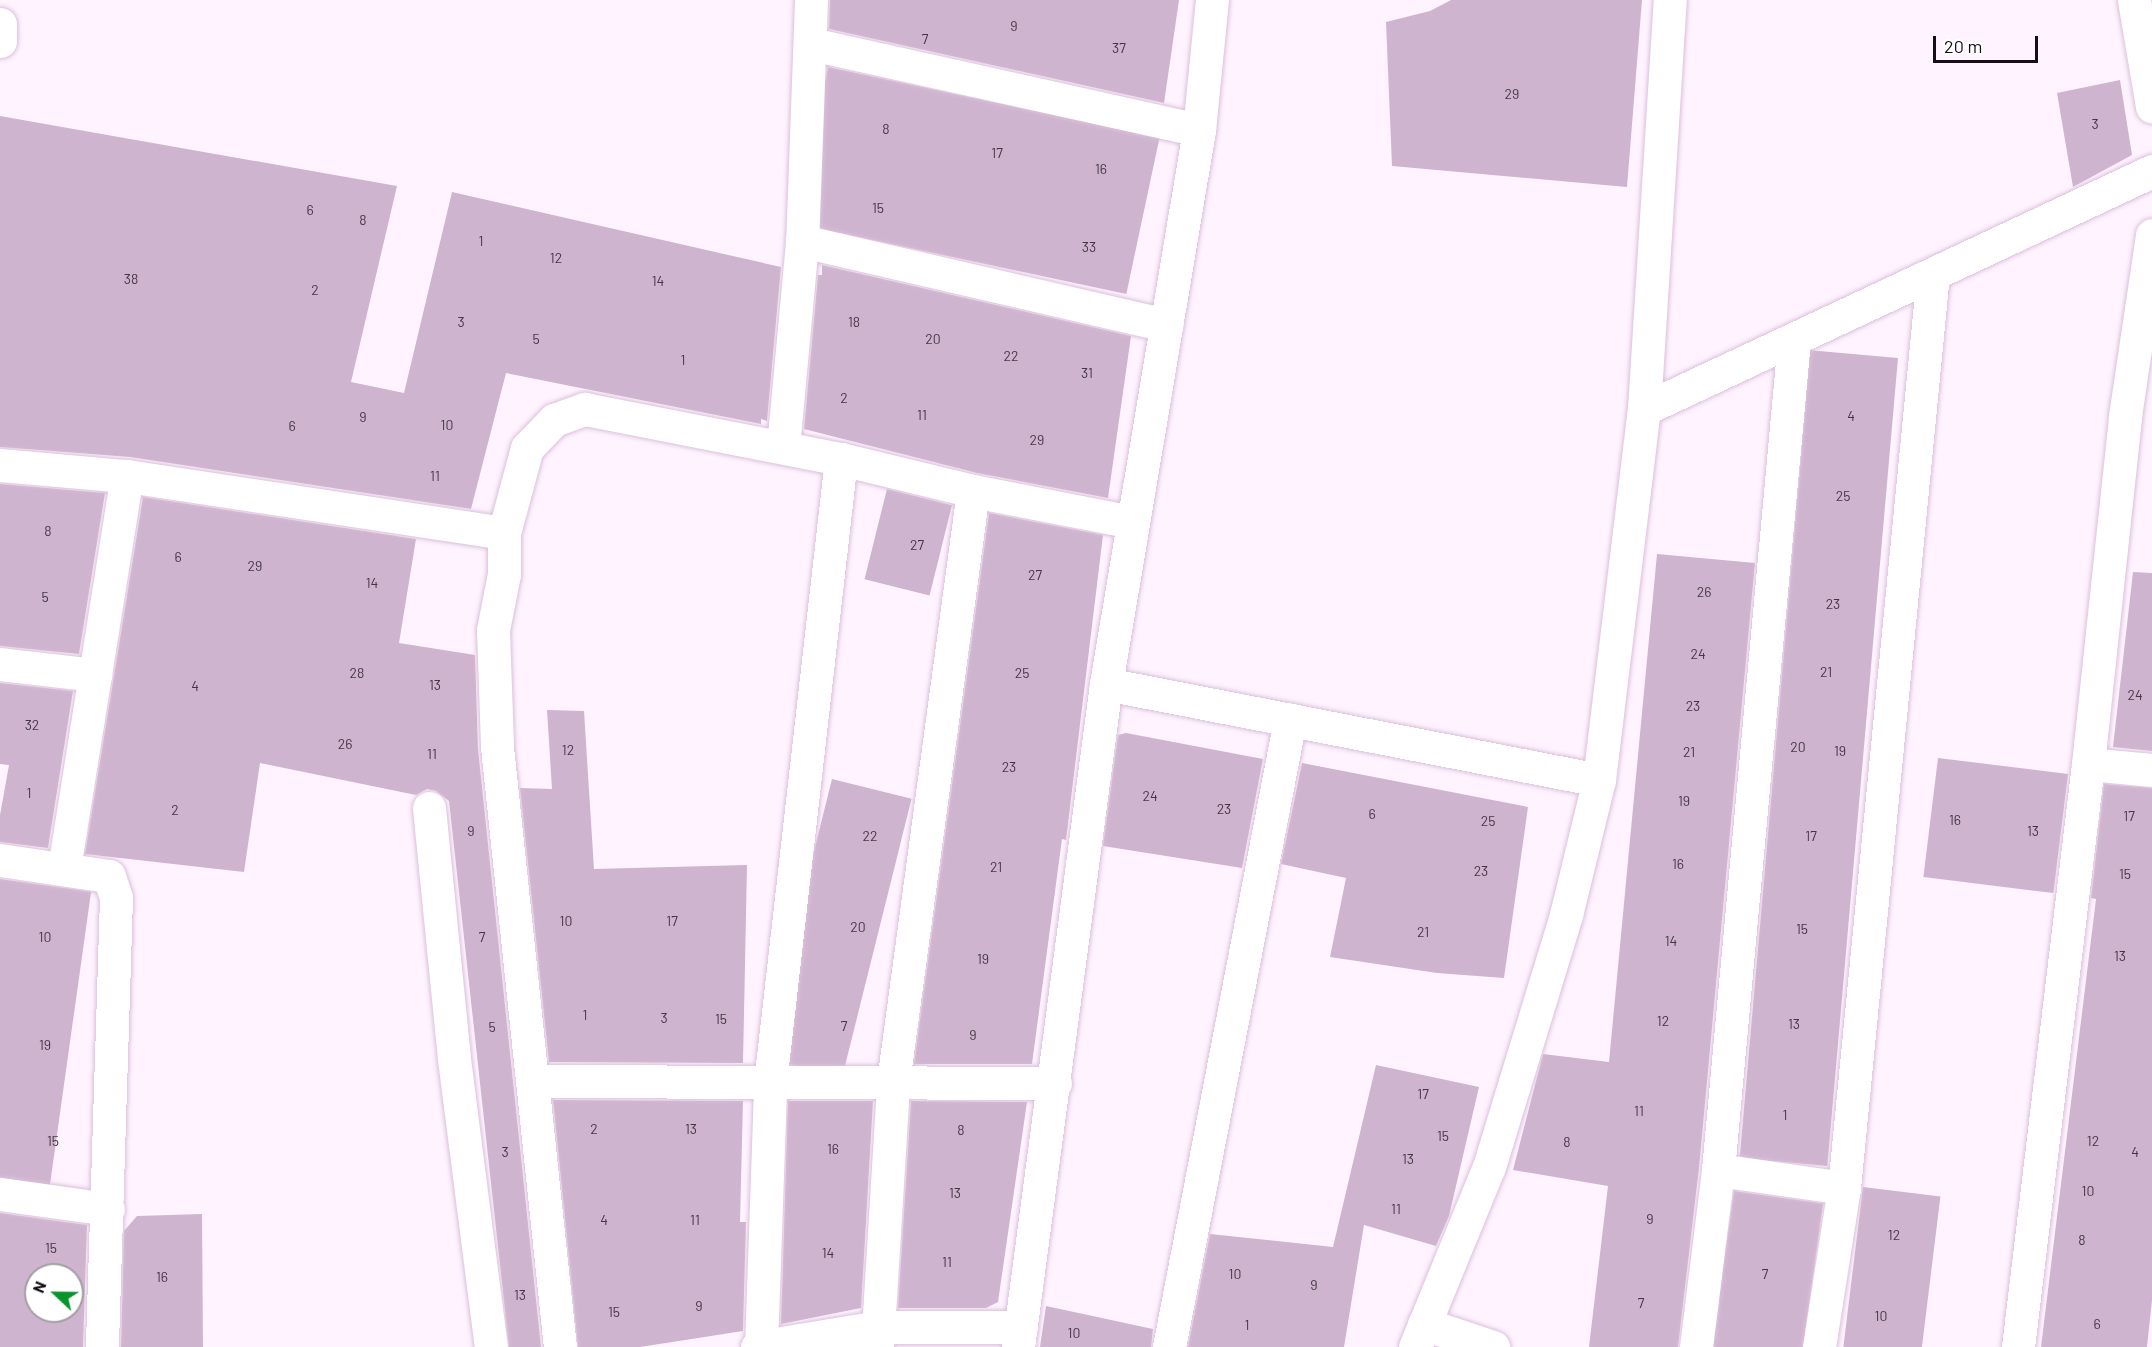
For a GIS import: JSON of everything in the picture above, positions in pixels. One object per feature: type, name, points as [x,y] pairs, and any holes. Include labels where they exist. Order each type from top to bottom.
[{"type":"street","points":[[783,447],[802,241],[811,0]]},
{"type":"street","points":[[841,459],[771,1083],[760,1347],[877,1337],[1020,1337],[1106,684],[1199,130],[1212,0]]},
{"type":"street","points":[[1493,1347],[1420,1335],[1489,1167],[1566,915],[1599,780],[1644,409],[1670,0]]},
{"type":"street","points":[[2134,0],[2152,106]]},
{"type":"street","points":[[0,24],[0,41]]},
{"type":"street","points":[[811,44],[1199,130]]},
{"type":"street","points":[[1644,409],[2152,171]]},
{"type":"street","points":[[2018,1347],[2088,764],[2139,416],[2152,235]]},
{"type":"street","points":[[802,241],[1166,325]]},
{"type":"street","points":[[1819,1347],[1844,1188],[1933,274]]},
{"type":"street","points":[[1696,1347],[1718,1170],[1794,339]]},
{"type":"street","points":[[560,1347],[497,747],[493,630],[504,574],[504,533],[527,448],[554,420],[585,409],[783,447],[973,491],[1133,522]]},
{"type":"street","points":[[0,465],[128,476],[504,533]]},
{"type":"street","points":[[64,868],[128,476]]},
{"type":"street","points":[[877,1337],[893,1082],[973,491]]},
{"type":"street","points":[[0,664],[95,675]]},
{"type":"street","points":[[1106,684],[1599,780]]},
{"type":"street","points":[[1169,1347],[1290,720]]},
{"type":"street","points":[[2088,764],[2152,770]]},
{"type":"street","points":[[429,808],[454,1059],[491,1347]]},
{"type":"street","points":[[0,860],[109,876],[116,898],[102,1347]]},
{"type":"street","points":[[533,1081],[1055,1083]]},
{"type":"street","points":[[1718,1170],[1844,1188]]},
{"type":"street","points":[[0,1194],[108,1209]]},
{"type":"building","points":[[830,0],[1179,0],[1164,103],[829,29]]},
{"type":"building","points":[[1451,0],[1642,0],[1627,187],[1392,166],[1386,22],[1430,11]]},
{"type":"building","points":[[828,67],[1160,137],[1126,294],[795,224]]},
{"type":"building","points":[[2120,80],[2132,155],[2073,187],[2057,93]]},
{"type":"building","points":[[0,116],[397,186],[351,382],[404,393],[452,192],[781,267],[767,421],[761,419],[761,424],[506,373],[471,509],[130,457],[0,447]]},
{"type":"building","points":[[822,265],[1131,336],[1108,498],[977,473],[804,429],[818,275],[822,275]]},
{"type":"building","points":[[1810,350],[1898,358],[1827,1166],[1740,1158]]},
{"type":"building","points":[[0,484],[105,493],[79,654],[0,646]]},
{"type":"building","points":[[887,489],[952,505],[930,595],[865,579]]},
{"type":"building","points":[[143,497],[416,539],[399,643],[475,655],[478,749],[541,1347],[509,1347],[449,801],[436,791],[427,789],[416,795],[260,763],[244,872],[85,854]]},
{"type":"building","points":[[989,513],[1103,535],[1066,840],[1062,839],[1032,1064],[914,1064]]},
{"type":"building","points":[[1657,554],[1755,563],[1699,1168],[1678,1347],[1589,1347],[1608,1186],[1513,1170],[1543,1054],[1609,1062]]},
{"type":"building","points":[[2133,572],[2152,573],[2152,751],[2113,747]]},
{"type":"building","points":[[0,683],[73,691],[48,848],[0,842],[0,815],[9,765],[0,764]]},
{"type":"building","points":[[547,710],[584,711],[594,869],[747,865],[743,1063],[549,1062],[520,788],[552,789]]},
{"type":"building","points":[[1126,733],[1263,759],[1242,868],[1103,846],[1118,735]]},
{"type":"building","points":[[1938,758],[2068,774],[2053,893],[1923,877]]},
{"type":"building","points":[[1302,763],[1528,807],[1504,978],[1437,973],[1330,957],[1346,878],[1281,864]]},
{"type":"building","points":[[832,779],[912,799],[842,1077],[763,1057]]},
{"type":"building","points":[[2104,784],[2152,788],[2152,1300],[2147,1347],[2041,1347],[2096,899],[2091,898]]},
{"type":"building","points":[[0,879],[91,892],[50,1186],[0,1179]]},
{"type":"building","points":[[1376,1065],[1479,1087],[1449,1216],[1436,1246],[1364,1225],[1344,1347],[1188,1347],[1210,1234],[1333,1247]]},
{"type":"building","points":[[553,1100],[743,1101],[740,1222],[746,1222],[743,1331],[640,1347],[578,1347]]},
{"type":"building","points":[[788,1101],[873,1101],[861,1308],[781,1324]]},
{"type":"building","points":[[911,1101],[1027,1102],[998,1302],[986,1308],[898,1308]]},
{"type":"building","points":[[1863,1187],[1940,1197],[1922,1347],[1843,1347]]},
{"type":"building","points":[[1734,1191],[1823,1204],[1803,1347],[1712,1346]]},
{"type":"building","points":[[0,1213],[87,1225],[84,1316],[84,1263],[24,1263],[24,1323],[84,1323],[83,1347],[0,1347]]},
{"type":"building","points":[[202,1214],[203,1347],[121,1347],[124,1231],[137,1216]]},
{"type":"building","points":[[1046,1306],[1153,1329],[1151,1347],[1040,1347]]}]
